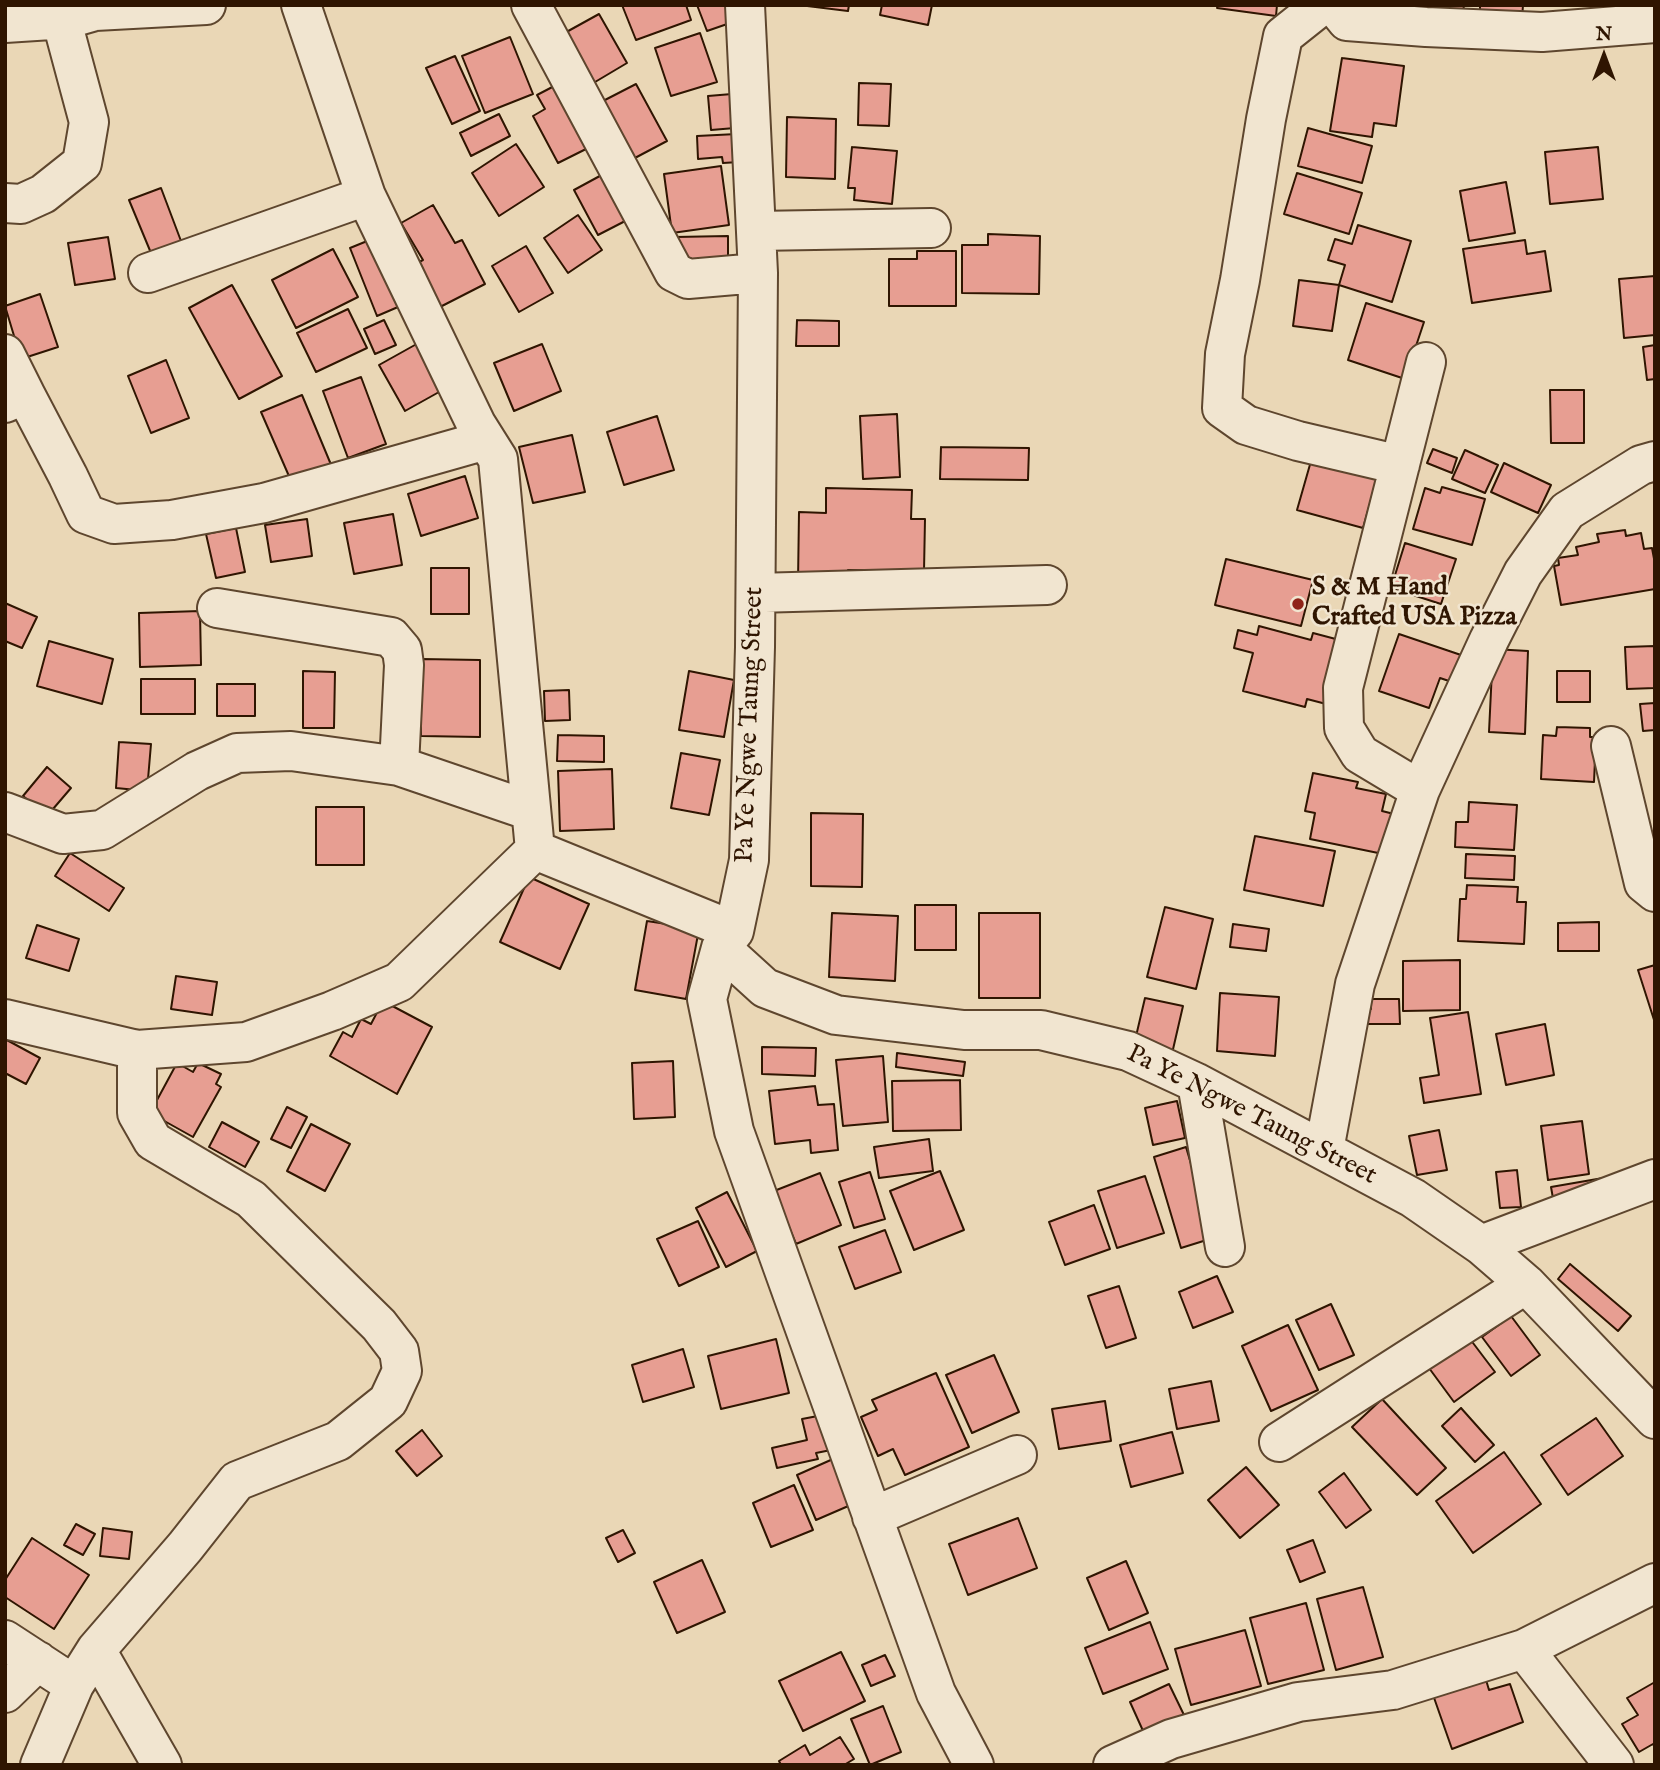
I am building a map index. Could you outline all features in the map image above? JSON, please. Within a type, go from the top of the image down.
[{"type":"street","points":[[5,23],[67,19],[95,11],[206,5]]},
{"type":"street","points":[[301,5],[366,196],[475,424],[498,459],[535,850]]},
{"type":"street","points":[[531,5],[674,272],[688,279],[758,272]]},
{"type":"street","name":"Pa Ye Ngwe Taung Street","points":[[745,5],[758,272],[756,593],[749,860],[727,940],[765,988],[836,1015],[964,1030],[1041,1030],[1128,1051],[1197,1083],[1413,1198],[1481,1245],[1526,1284],[1655,1419]]},
{"type":"street","points":[[1322,5],[1283,36],[1225,354],[1222,408],[1246,425],[1298,441],[1400,465]]},
{"type":"street","points":[[1334,5],[1347,21],[1426,27],[1542,32],[1655,23]]},
{"type":"street","points":[[5,203],[20,204],[43,194],[82,163],[89,122],[64,30],[67,19]]},
{"type":"street","points":[[148,273],[366,196]]},
{"type":"street","points":[[756,231],[931,228]]},
{"type":"street","points":[[5,354],[15,399],[68,476],[86,514],[114,524],[172,520],[264,503],[486,440]]},
{"type":"street","points":[[1420,790],[1360,754],[1345,728],[1343,688],[1426,362]]},
{"type":"street","points":[[1324,1150],[1355,984],[1420,790],[1523,573],[1567,511],[1642,465],[1655,461]]},
{"type":"street","points":[[756,593],[1047,585]]},
{"type":"street","points":[[217,608],[391,638],[402,650],[404,665],[398,766]]},
{"type":"street","points":[[1611,746],[1644,883],[1655,892]]},
{"type":"street","points":[[5,812],[63,834],[102,830],[197,771],[237,753],[291,751],[398,766],[531,811]]},
{"type":"street","points":[[535,850],[727,940],[707,999],[734,1131],[936,1693],[974,1765]]},
{"type":"street","points":[[5,1019],[137,1050],[246,1042],[332,1011],[399,982],[535,850]]},
{"type":"street","points":[[40,1765],[74,1685],[96,1650],[185,1547],[237,1481],[338,1441],[388,1401],[402,1371],[399,1352],[379,1325],[251,1199],[153,1141],[137,1113],[137,1050]]},
{"type":"street","points":[[1197,1083],[1225,1247]]},
{"type":"street","points":[[1481,1245],[1655,1179]]},
{"type":"street","points":[[1279,1442],[1526,1284]]},
{"type":"street","points":[[872,1517],[1017,1455]]},
{"type":"street","points":[[1113,1765],[1171,1740],[1298,1702],[1394,1690],[1524,1649],[1655,1583]]},
{"type":"street","points":[[5,1640],[74,1685]]},
{"type":"street","points":[[1524,1649],[1614,1765]]},
{"type":"street","points":[[96,1650],[162,1765]]},
{"type":"street","points":[[5,1693],[38,1661]]},
{"type":"street","points":[[936,1693],[946,1765]]},
{"type":"building","points":[[622,5],[686,5],[691,20],[636,40]]},
{"type":"building","points":[[697,5],[727,5],[733,22],[707,31]]},
{"type":"building","points":[[799,5],[849,5],[848,11]]},
{"type":"building","points":[[882,5],[932,5],[928,25],[880,15]]},
{"type":"building","points":[[1218,5],[1277,5],[1276,16],[1217,8]]},
{"type":"building","points":[[1417,5],[1464,5],[1462,20],[1416,14]]},
{"type":"building","points":[[1480,5],[1523,5],[1522,19],[1480,19]]},
{"type":"building","points":[[599,14],[627,63],[590,85],[561,35]]},
{"type":"building","points":[[700,33],[717,82],[671,96],[655,48]]},
{"type":"building","points":[[510,37],[533,94],[485,113],[462,56]]},
{"type":"building","points":[[455,56],[480,111],[452,124],[426,68]]},
{"type":"building","points":[[1342,58],[1404,66],[1396,126],[1374,123],[1372,137],[1330,131]]},
{"type":"building","points":[[560,83],[592,146],[558,163],[533,116],[545,109],[537,95]]},
{"type":"building","points":[[859,83],[891,84],[889,126],[858,125]]},
{"type":"building","points":[[636,84],[667,141],[633,159],[603,101]]},
{"type":"building","points":[[732,94],[735,128],[711,130],[708,96]]},
{"type":"building","points":[[499,114],[510,136],[471,156],[460,133]]},
{"type":"building","points":[[787,117],[836,119],[835,179],[786,177]]},
{"type":"building","points":[[1308,128],[1372,146],[1362,183],[1298,166]]},
{"type":"building","points":[[737,134],[739,162],[723,163],[722,157],[698,159],[697,136]]},
{"type":"building","points":[[516,144],[544,187],[499,216],[472,173]]},
{"type":"building","points":[[852,147],[897,151],[892,204],[854,200],[855,188],[848,188]]},
{"type":"building","points":[[1598,147],[1603,199],[1550,204],[1545,152]]},
{"type":"building","points":[[721,166],[729,225],[672,233],[664,174]]},
{"type":"building","points":[[609,171],[633,217],[598,235],[574,190]]},
{"type":"building","points":[[1297,173],[1362,193],[1349,234],[1284,214]]},
{"type":"building","points":[[1506,182],[1515,233],[1469,241],[1460,191]]},
{"type":"building","points":[[161,188],[181,241],[151,253],[129,200]]},
{"type":"building","points":[[433,205],[455,243],[462,240],[485,284],[440,307],[417,263],[423,260],[401,223]]},
{"type":"building","points":[[578,215],[602,250],[568,273],[544,238]]},
{"type":"building","points":[[1358,225],[1411,241],[1392,302],[1339,285],[1345,265],[1328,260],[1335,239],[1352,244]]},
{"type":"building","points":[[988,234],[1040,236],[1039,294],[962,293],[962,245],[988,245]]},
{"type":"building","points":[[728,236],[728,262],[676,263],[675,237]]},
{"type":"building","points":[[108,237],[115,279],[75,285],[68,243]]},
{"type":"building","points":[[377,237],[405,304],[377,316],[350,248]]},
{"type":"building","points":[[1525,240],[1527,254],[1545,251],[1551,291],[1472,303],[1463,249]]},
{"type":"building","points":[[526,246],[553,293],[519,312],[492,266]]},
{"type":"building","points":[[333,249],[358,297],[296,328],[272,280]]},
{"type":"building","points":[[917,251],[956,251],[956,306],[889,306],[889,259],[917,259]]},
{"type":"building","points":[[1655,276],[1655,335],[1624,338],[1619,279]]},
{"type":"building","points":[[1299,280],[1339,285],[1332,331],[1293,326]]},
{"type":"building","points":[[232,285],[282,376],[239,399],[189,308]]},
{"type":"building","points":[[40,294],[58,347],[21,359],[5,306]]},
{"type":"building","points":[[1366,303],[1424,322],[1405,379],[1348,360]]},
{"type":"building","points":[[348,309],[367,348],[316,372],[297,333]]},
{"type":"building","points":[[384,320],[396,345],[375,354],[364,329]]},
{"type":"building","points":[[797,320],[839,321],[839,346],[796,346]]},
{"type":"building","points":[[422,341],[448,387],[405,411],[379,365]]},
{"type":"building","points":[[542,344],[561,391],[514,411],[494,363]]},
{"type":"building","points":[[1655,345],[1655,379],[1647,380],[1643,347]]},
{"type":"building","points":[[166,360],[189,418],[151,433],[128,376]]},
{"type":"building","points":[[361,377],[386,444],[348,458],[323,391]]},
{"type":"building","points":[[1550,390],[1584,390],[1584,443],[1551,443]]},
{"type":"building","points":[[302,395],[332,467],[292,483],[261,412]]},
{"type":"building","points":[[897,414],[900,477],[863,479],[860,416]]},
{"type":"building","points":[[657,416],[674,470],[624,485],[607,432]]},
{"type":"building","points":[[572,435],[585,492],[533,503],[519,447]]},
{"type":"building","points":[[941,447],[1029,448],[1028,480],[940,479]]},
{"type":"building","points":[[1433,449],[1457,458],[1452,473],[1427,463]]},
{"type":"building","points":[[1465,450],[1498,465],[1485,493],[1452,479]]},
{"type":"building","points":[[1313,454],[1379,472],[1363,528],[1297,510]]},
{"type":"building","points":[[1504,463],[1551,485],[1538,513],[1491,492]]},
{"type":"building","points":[[465,476],[478,518],[421,536],[408,494]]},
{"type":"building","points":[[1442,487],[1485,499],[1472,545],[1413,529],[1425,488],[1440,493]]},
{"type":"building","points":[[826,488],[912,490],[911,519],[925,519],[924,571],[848,570],[848,582],[798,582],[799,512],[826,513]]},
{"type":"building","points":[[393,514],[402,565],[354,574],[344,523]]},
{"type":"building","points":[[307,519],[312,556],[271,562],[265,525]]},
{"type":"building","points":[[236,528],[245,572],[216,578],[206,534]]},
{"type":"building","points":[[1625,530],[1626,536],[1641,533],[1644,549],[1652,548],[1655,589],[1561,605],[1554,566],[1559,565],[1558,558],[1578,555],[1576,547],[1599,542],[1597,534]]},
{"type":"building","points":[[1405,543],[1456,559],[1441,604],[1391,588]]},
{"type":"building","points":[[1226,559],[1313,580],[1301,626],[1215,605]]},
{"type":"building","points":[[431,568],[469,568],[469,614],[431,614]]},
{"type":"building","points":[[5,603],[37,617],[22,648],[5,641]]},
{"type":"building","points":[[200,611],[201,665],[140,667],[139,613]]},
{"type":"building","points":[[1259,626],[1311,640],[1313,633],[1347,642],[1330,705],[1307,699],[1305,707],[1243,691],[1253,653],[1234,648],[1238,630],[1257,635]]},
{"type":"building","points":[[1399,634],[1461,655],[1452,682],[1440,678],[1429,708],[1379,691]]},
{"type":"building","points":[[49,641],[113,659],[102,704],[37,686]]},
{"type":"building","points":[[1655,646],[1655,688],[1627,689],[1625,647]]},
{"type":"building","points":[[1493,649],[1528,651],[1525,734],[1489,732]]},
{"type":"building","points":[[421,659],[480,660],[480,737],[421,736]]},
{"type":"building","points":[[303,671],[335,672],[334,728],[303,728]]},
{"type":"building","points":[[689,671],[734,680],[724,737],[679,730]]},
{"type":"building","points":[[1557,671],[1590,671],[1590,702],[1557,702]]},
{"type":"building","points":[[141,679],[195,679],[195,714],[141,714]]},
{"type":"building","points":[[217,684],[255,684],[255,716],[217,716]]},
{"type":"building","points":[[569,690],[570,720],[545,721],[544,691]]},
{"type":"building","points":[[1655,703],[1655,730],[1643,731],[1640,704]]},
{"type":"building","points":[[1557,727],[1590,728],[1590,737],[1596,737],[1594,782],[1541,779],[1543,735],[1556,736]]},
{"type":"building","points":[[558,735],[604,736],[604,762],[557,761]]},
{"type":"building","points":[[119,742],[151,744],[147,791],[116,788]]},
{"type":"building","points":[[681,753],[720,760],[709,815],[671,808]]},
{"type":"building","points":[[47,767],[71,788],[47,816],[23,796]]},
{"type":"building","points":[[612,769],[614,829],[560,831],[558,771]]},
{"type":"building","points":[[1313,773],[1358,782],[1356,788],[1386,794],[1382,811],[1394,814],[1388,855],[1310,839],[1315,813],[1305,811]]},
{"type":"building","points":[[1469,802],[1517,805],[1514,850],[1455,847],[1456,822],[1468,822]]},
{"type":"building","points":[[316,807],[364,807],[364,865],[316,865]]},
{"type":"building","points":[[811,813],[863,814],[862,887],[811,886]]},
{"type":"building","points":[[1255,836],[1335,851],[1323,906],[1244,890]]},
{"type":"building","points":[[70,853],[124,888],[109,911],[55,876]]},
{"type":"building","points":[[1466,854],[1515,856],[1514,880],[1465,878]]},
{"type":"building","points":[[529,877],[589,904],[560,969],[500,942]]},
{"type":"building","points":[[1467,885],[1518,887],[1517,902],[1526,902],[1524,944],[1458,941],[1460,899],[1466,899]]},
{"type":"building","points":[[915,905],[956,905],[956,950],[915,950]]},
{"type":"building","points":[[1165,907],[1213,919],[1196,989],[1147,977]]},
{"type":"building","points":[[832,913],[898,916],[895,981],[829,977]]},
{"type":"building","points":[[979,913],[1040,913],[1040,998],[979,998]]},
{"type":"building","points":[[647,921],[699,929],[686,999],[635,990]]},
{"type":"building","points":[[1599,922],[1599,951],[1558,951],[1558,923]]},
{"type":"building","points":[[1233,924],[1269,929],[1266,951],[1230,947]]},
{"type":"building","points":[[37,925],[79,939],[69,971],[26,958]]},
{"type":"building","points":[[1460,960],[1460,1010],[1403,1011],[1403,961]]},
{"type":"building","points":[[1655,965],[1655,1023],[1638,970]]},
{"type":"building","points":[[176,976],[217,982],[212,1015],[171,1009]]},
{"type":"building","points":[[1220,993],[1279,997],[1275,1056],[1217,1051]]},
{"type":"building","points":[[1145,998],[1183,1006],[1171,1058],[1133,1049]]},
{"type":"building","points":[[1371,999],[1399,999],[1400,1024],[1367,1024],[1366,1009],[1371,1009]]},
{"type":"building","points":[[383,1001],[432,1027],[397,1094],[330,1056],[343,1032],[352,1037],[361,1019],[371,1024]]},
{"type":"building","points":[[1468,1012],[1481,1094],[1424,1103],[1420,1078],[1439,1075],[1430,1018]]},
{"type":"building","points":[[1545,1024],[1554,1075],[1506,1085],[1496,1034]]},
{"type":"building","points":[[5,1039],[40,1058],[26,1084],[5,1073]]},
{"type":"building","points":[[762,1047],[816,1048],[815,1076],[762,1074]]},
{"type":"building","points":[[897,1053],[965,1062],[963,1076],[896,1067]]},
{"type":"building","points":[[883,1056],[888,1122],[843,1126],[836,1060]]},
{"type":"building","points":[[673,1061],[675,1117],[634,1119],[632,1063]]},
{"type":"building","points":[[177,1063],[193,1072],[198,1063],[221,1074],[216,1084],[221,1087],[193,1137],[150,1113]]},
{"type":"building","points":[[960,1080],[961,1130],[893,1131],[892,1081]]},
{"type":"building","points":[[815,1086],[818,1105],[834,1104],[838,1150],[811,1153],[810,1140],[775,1144],[769,1091]]},
{"type":"building","points":[[1177,1101],[1185,1138],[1153,1145],[1145,1108]]},
{"type":"building","points":[[287,1107],[307,1117],[291,1148],[271,1139]]},
{"type":"building","points":[[1582,1121],[1589,1174],[1548,1180],[1541,1126]]},
{"type":"building","points":[[222,1122],[259,1142],[245,1167],[209,1147]]},
{"type":"building","points":[[311,1124],[350,1144],[325,1191],[287,1171]]},
{"type":"building","points":[[1439,1130],[1447,1170],[1417,1175],[1409,1136]]},
{"type":"building","points":[[929,1139],[933,1171],[879,1178],[874,1147]]},
{"type":"building","points":[[1186,1147],[1213,1238],[1181,1248],[1154,1157]]},
{"type":"building","points":[[1517,1170],[1521,1207],[1500,1208],[1496,1172]]},
{"type":"building","points":[[940,1171],[964,1230],[914,1250],[890,1191]]},
{"type":"building","points":[[870,1172],[885,1219],[854,1228],[839,1182]]},
{"type":"building","points":[[820,1173],[841,1225],[796,1244],[774,1191]]},
{"type":"building","points":[[1145,1176],[1164,1233],[1117,1248],[1098,1191]]},
{"type":"building","points":[[1603,1178],[1606,1195],[1554,1204],[1551,1187]]},
{"type":"building","points":[[727,1192],[757,1251],[726,1267],[696,1208]]},
{"type":"building","points":[[1094,1205],[1110,1249],[1065,1265],[1049,1222]]},
{"type":"building","points":[[698,1221],[719,1267],[679,1286],[657,1239]]},
{"type":"building","points":[[885,1230],[901,1272],[855,1289],[839,1247]]},
{"type":"building","points":[[1570,1264],[1631,1316],[1618,1331],[1558,1279]]},
{"type":"building","points":[[1217,1276],[1233,1312],[1193,1328],[1179,1292]]},
{"type":"building","points":[[1119,1286],[1136,1338],[1106,1348],[1088,1296]]},
{"type":"building","points":[[1331,1304],[1354,1355],[1319,1370],[1296,1320]]},
{"type":"building","points":[[1511,1316],[1540,1355],[1511,1376],[1482,1337]]},
{"type":"building","points":[[1288,1325],[1318,1390],[1271,1411],[1242,1346]]},
{"type":"building","points":[[776,1339],[789,1393],[721,1409],[708,1356]]},
{"type":"building","points":[[1470,1339],[1495,1372],[1454,1402],[1429,1368]]},
{"type":"building","points":[[683,1349],[694,1387],[643,1402],[632,1365]]},
{"type":"building","points":[[994,1355],[1019,1412],[972,1433],[946,1375]]},
{"type":"building","points":[[936,1373],[969,1447],[905,1475],[893,1449],[878,1456],[861,1417],[877,1410],[872,1400]]},
{"type":"building","points":[[1211,1381],[1219,1421],[1177,1429],[1169,1389]]},
{"type":"building","points":[[1382,1399],[1446,1468],[1417,1495],[1352,1427]]},
{"type":"building","points":[[1105,1401],[1111,1441],[1059,1449],[1052,1409]]},
{"type":"building","points":[[1461,1408],[1494,1445],[1475,1462],[1442,1426]]},
{"type":"building","points":[[823,1415],[831,1450],[816,1453],[818,1459],[777,1468],[772,1448],[807,1440],[802,1419]]},
{"type":"building","points":[[1596,1418],[1623,1456],[1568,1495],[1541,1455]]},
{"type":"building","points":[[422,1430],[442,1456],[417,1476],[396,1451]]},
{"type":"building","points":[[1172,1432],[1183,1473],[1131,1487],[1120,1445]]},
{"type":"building","points":[[1504,1452],[1541,1504],[1473,1553],[1436,1501]]},
{"type":"building","points":[[833,1459],[853,1504],[816,1520],[797,1475]]},
{"type":"building","points":[[1246,1467],[1279,1505],[1240,1538],[1208,1500]]},
{"type":"building","points":[[1344,1473],[1371,1510],[1346,1528],[1319,1492]]},
{"type":"building","points":[[794,1485],[813,1530],[771,1547],[753,1503]]},
{"type":"building","points":[[1018,1518],[1037,1568],[968,1595],[949,1544]]},
{"type":"building","points":[[76,1524],[95,1534],[83,1555],[64,1545]]},
{"type":"building","points":[[103,1528],[132,1532],[129,1559],[100,1556]]},
{"type":"building","points":[[623,1530],[635,1553],[618,1562],[606,1538]]},
{"type":"building","points":[[32,1538],[89,1575],[54,1629],[5,1597],[5,1580]]},
{"type":"building","points":[[1313,1540],[1325,1572],[1300,1582],[1287,1550]]},
{"type":"building","points":[[702,1560],[725,1612],[677,1633],[654,1582]]},
{"type":"building","points":[[1126,1561],[1148,1613],[1109,1630],[1087,1578]]},
{"type":"building","points":[[1363,1587],[1383,1657],[1336,1670],[1317,1599]]},
{"type":"building","points":[[1306,1603],[1324,1670],[1268,1684],[1250,1618]]},
{"type":"building","points":[[1150,1622],[1168,1669],[1103,1694],[1085,1648]]},
{"type":"building","points":[[1245,1630],[1261,1686],[1191,1705],[1175,1649]]},
{"type":"building","points":[[841,1652],[865,1701],[803,1731],[779,1681]]},
{"type":"building","points":[[885,1655],[895,1676],[871,1686],[862,1665]]},
{"type":"building","points":[[1484,1673],[1489,1690],[1510,1684],[1523,1722],[1452,1749],[1432,1692]]},
{"type":"building","points":[[1655,1682],[1655,1747],[1653,1744],[1639,1752],[1622,1724],[1638,1715],[1627,1698]]},
{"type":"building","points":[[1169,1684],[1184,1715],[1144,1733],[1130,1702]]},
{"type":"building","points":[[883,1706],[901,1752],[870,1765],[851,1719]]},
{"type":"building","points":[[840,1737],[854,1759],[844,1765],[781,1765],[779,1761],[805,1745],[810,1755]]},
{"type":"place","name":"S & M Hand Crafted USA Pizza","points":[[1298,604]]}]
